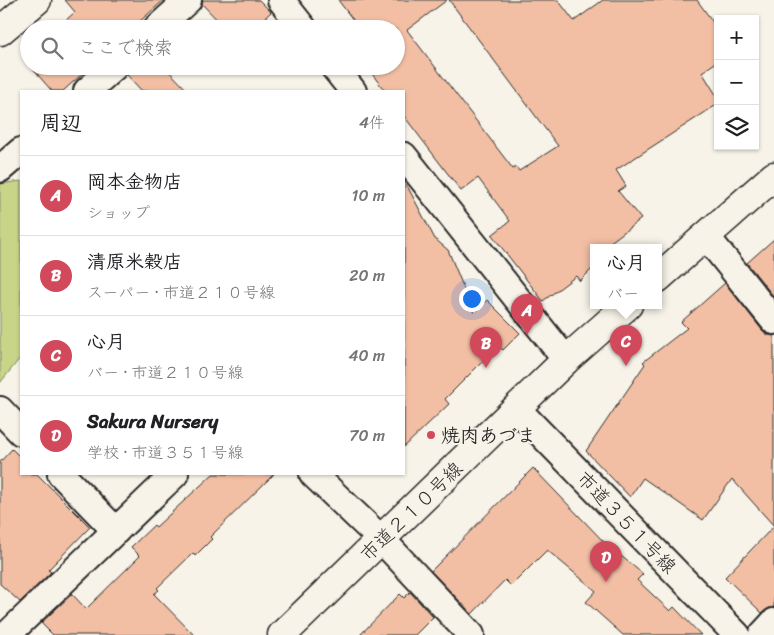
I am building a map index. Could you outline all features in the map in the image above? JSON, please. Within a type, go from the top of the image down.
[{"type":"street","points":[[0,31],[37,0]]},
{"type":"street","points":[[166,20],[188,0]]},
{"type":"street","points":[[281,0],[297,20]]},
{"type":"street","points":[[88,90],[105,75]]},
{"type":"street","points":[[0,169],[20,152]]},
{"type":"street","points":[[405,157],[566,360]]},
{"type":"street","points":[[662,274],[774,176]]},
{"type":"street","points":[[706,236],[774,321]]},
{"type":"street","name":"市道２１０号線","points":[[282,635],[566,360],[623,309]]},
{"type":"street","name":"市道３５１号線","points":[[516,409],[736,635]]},
{"type":"street","points":[[0,410],[20,431]]},
{"type":"street","points":[[62,475],[116,531]]},
{"type":"street","points":[[7,635],[174,475]]},
{"type":"street","points":[[314,475],[382,540],[471,635]]},
{"type":"street","points":[[762,635],[774,622]]},
{"type":"green space","points":[[20,181],[20,358],[0,383],[0,184]]},
{"type":"building","points":[[65,0],[164,0],[141,20],[66,20],[75,12]]},
{"type":"building","points":[[203,0],[259,0],[271,12],[263,20],[217,20],[202,4]]},
{"type":"building","points":[[338,0],[447,0],[407,30],[513,169],[516,167],[519,171],[558,146],[449,0],[558,0],[574,21],[603,0],[697,0],[714,23],[714,64],[702,72],[714,92],[714,107],[616,170],[626,186],[618,191],[641,219],[608,244],[590,244],[590,271],[580,281],[576,276],[543,301],[492,235],[510,221],[478,178],[461,191],[405,117],[405,90],[384,90],[373,75],[405,75],[405,20],[353,20]]},
{"type":"building","points":[[38,75],[81,75],[64,90],[51,90]]},
{"type":"building","points":[[127,75],[173,75],[187,90],[141,90]]},
{"type":"building","points":[[405,182],[435,239],[448,250],[474,313],[487,300],[520,333],[503,350],[498,346],[445,399],[449,404],[405,446]]},
{"type":"building","points":[[774,239],[774,297],[747,263]]},
{"type":"building","points":[[725,283],[762,330],[768,335],[774,336],[774,526],[732,479],[703,520],[643,478],[630,497],[586,451],[645,364],[643,362],[687,328],[681,322]]},
{"type":"building","points":[[12,449],[20,457],[20,475],[38,475],[90,527],[48,570],[51,572],[20,602],[0,584],[0,462]]},
{"type":"building","points":[[533,468],[604,542],[643,574],[637,580],[670,611],[674,607],[701,635],[623,635],[586,602],[596,591],[547,550],[511,586],[505,580],[472,614],[431,571]]},
{"type":"building","points":[[212,475],[273,475],[210,537],[212,539],[195,556],[193,553],[157,588],[159,590],[154,594],[194,635],[53,635],[41,623],[72,594],[86,609],[140,556],[131,547],[154,525],[156,527]]},
{"type":"building","points":[[774,526],[774,607],[762,613],[725,577]]},
{"type":"building","points":[[410,592],[433,617],[415,635],[360,635],[400,594],[404,598]]},
{"type":"place","name":"岡本金物店","points":[[527,335]]},
{"type":"place","name":"心月","points":[[626,366]]},
{"type":"place","name":"清原米穀店","points":[[486,368]]},
{"type":"place","name":"焼肉あづま","points":[[431,435]]},
{"type":"place","name":"Sakura Nursery","points":[[606,582]]}]
